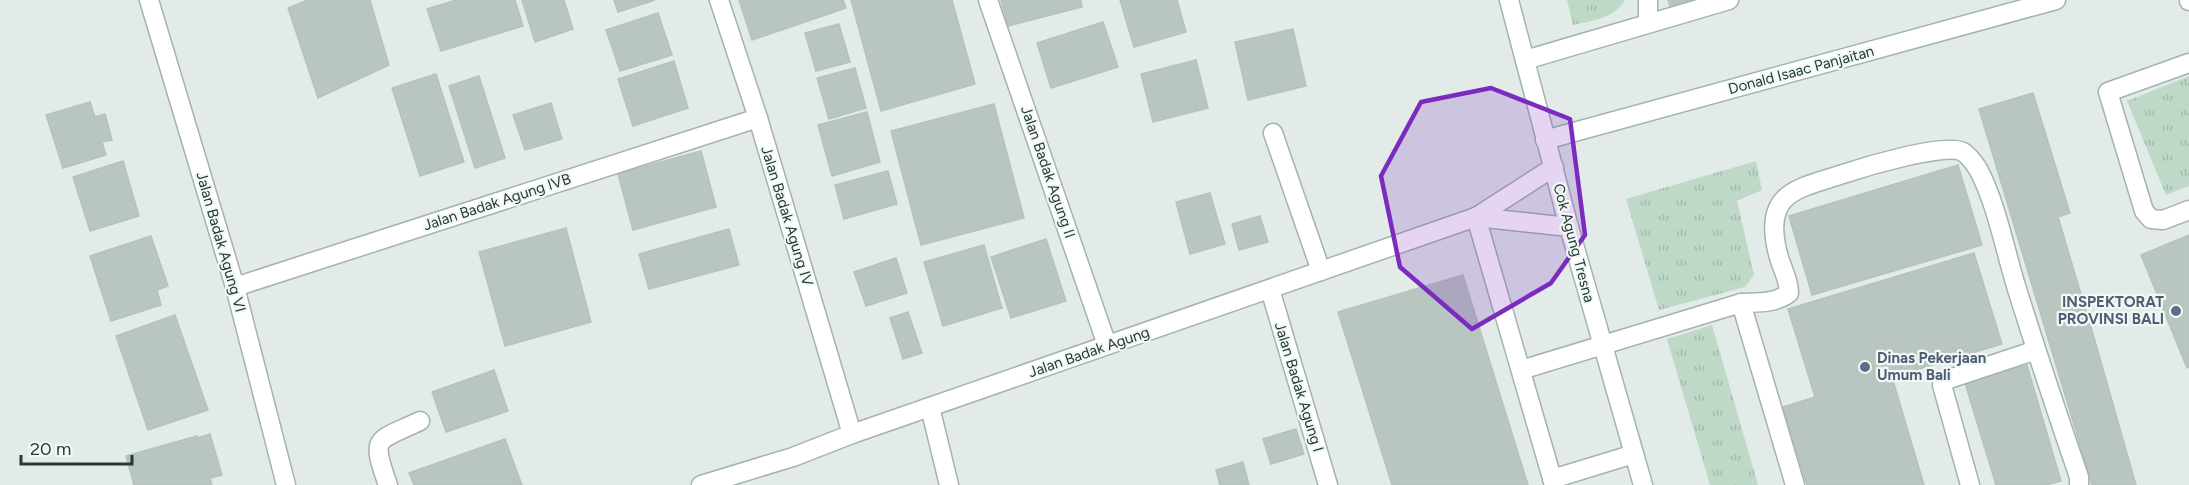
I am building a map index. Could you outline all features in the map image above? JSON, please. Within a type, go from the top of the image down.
[{"type":"street","name":"Jalan Badak Agung VI","points":[[149,0],[236,287],[286,485]]},
{"type":"street","name":"Jalan Badak Agung IV","points":[[719,0],[758,118],[852,434]]},
{"type":"street","name":"Jalan Badak Agung II","points":[[988,0],[1107,345]]},
{"type":"street","name":"Cok Agung Tresna","points":[[1509,0],[1569,227],[1643,485]]},
{"type":"street","points":[[1648,0],[1648,23]]},
{"type":"street","points":[[1525,60],[1729,0]]},
{"type":"street","name":"Donald Isaac Panjaitan","points":[[1545,140],[2056,0]]},
{"type":"street","points":[[2189,63],[2108,92],[2144,211],[2151,219],[2163,220],[2189,210]]},
{"type":"street","name":"Jalan Badak Agung IVB","points":[[236,287],[758,118]]},
{"type":"street","points":[[1273,133],[1321,271]]},
{"type":"street","points":[[1521,370],[1741,303],[1771,301],[1789,293],[1775,233],[1776,216],[1782,199],[1795,190],[1868,166],[1944,148],[1962,152],[1977,167],[1988,193],[2036,350],[2079,477],[2079,485]]},
{"type":"street","name":"Jalan Badak Agung","points":[[700,485],[733,480],[852,434],[1476,217],[1554,167]]},
{"type":"street","name":"Jalan Badak Agung","points":[[1476,217],[1569,227]]},
{"type":"street","points":[[1476,217],[1553,482],[1634,454]]},
{"type":"street","name":"Jalan Badak Agung I","points":[[1270,289],[1328,485]]},
{"type":"street","points":[[1741,303],[1795,485]]},
{"type":"street","points":[[1970,485],[1942,385],[1943,381],[2036,350]]},
{"type":"street","points":[[930,407],[949,485]]},
{"type":"street","points":[[388,485],[378,456],[381,440],[420,421]]},
{"type":"highlighted area","points":[[1491,88],[1570,119],[1585,235],[1551,283],[1472,329],[1400,267],[1381,176],[1421,102]]},
{"type":"green space","points":[[1567,0],[1625,0],[1609,15],[1573,25]]},
{"type":"green space","points":[[2189,76],[2189,186],[2166,195],[2127,101]]},
{"type":"green space","points":[[1756,161],[1762,190],[1737,201],[1754,275],[1745,287],[1659,310],[1626,199]]},
{"type":"green space","points":[[1712,325],[1758,485],[1710,485],[1667,339]]},
{"type":"building","points":[[308,0],[370,0],[389,65],[318,98],[288,8]]},
{"type":"building","points":[[456,0],[515,0],[523,26],[441,51],[427,9]]},
{"type":"building","points":[[522,0],[564,0],[573,29],[535,42]]},
{"type":"building","points":[[614,0],[655,0],[618,12]]},
{"type":"building","points":[[739,0],[843,0],[846,8],[752,40]]},
{"type":"building","points":[[851,0],[952,0],[975,84],[881,111]]},
{"type":"building","points":[[1001,0],[1081,0],[1082,7],[1008,26]]},
{"type":"building","points":[[1120,0],[1177,0],[1186,32],[1134,47]]},
{"type":"building","points":[[1668,0],[1710,0],[1672,12]]},
{"type":"building","points":[[658,13],[672,55],[620,71],[606,30]]},
{"type":"building","points":[[1103,22],[1118,67],[1051,88],[1037,43]]},
{"type":"building","points":[[839,24],[850,62],[816,71],[805,33]]},
{"type":"building","points":[[1293,29],[1306,86],[1248,100],[1235,42]]},
{"type":"building","points":[[1196,60],[1208,108],[1153,122],[1141,74]]},
{"type":"building","points":[[674,61],[688,108],[633,126],[618,79]]},
{"type":"building","points":[[855,68],[866,108],[829,119],[817,78]]},
{"type":"building","points":[[436,74],[464,162],[420,176],[392,88]]},
{"type":"building","points":[[479,76],[505,158],[475,168],[449,86]]},
{"type":"building","points":[[2033,93],[2070,213],[2058,217],[2095,341],[2053,355],[1979,109]]},
{"type":"building","points":[[90,102],[95,117],[105,114],[112,140],[102,142],[106,155],[63,168],[46,115]]},
{"type":"building","points":[[551,103],[562,139],[525,150],[513,115]]},
{"type":"building","points":[[994,104],[1024,218],[921,245],[891,131]]},
{"type":"building","points":[[867,112],[880,162],[832,176],[818,125]]},
{"type":"building","points":[[701,151],[716,207],[633,230],[618,174]]},
{"type":"building","points":[[123,161],[139,216],[90,231],[73,177]]},
{"type":"building","points":[[1958,165],[1982,245],[1812,295],[1789,216]]},
{"type":"building","points":[[888,171],[897,204],[844,219],[835,185]]},
{"type":"building","points":[[1210,193],[1225,244],[1190,254],[1176,202]]},
{"type":"building","points":[[1260,216],[1268,242],[1239,250],[1232,224]]},
{"type":"building","points":[[566,228],[591,322],[505,346],[479,252]]},
{"type":"building","points":[[729,229],[739,265],[649,289],[639,254]]},
{"type":"building","name":"INSPEKTORAT PROVINSI BALI","points":[[2189,235],[2189,367],[2187,368],[2141,255]]},
{"type":"building","points":[[151,236],[168,286],[157,290],[161,305],[111,321],[90,256]]},
{"type":"building","points":[[1046,239],[1066,301],[1011,318],[991,257]]},
{"type":"building","points":[[984,245],[1002,308],[943,326],[924,262]]},
{"type":"building","name":"Dinas Pekerjaan Umum Bali","points":[[1974,253],[2002,344],[1892,377],[1924,485],[1807,485],[1783,407],[1815,397],[1788,309]]},
{"type":"building","points":[[896,258],[907,293],[866,306],[854,272]]},
{"type":"building","points":[[1463,275],[1528,485],[1392,485],[1338,312]]},
{"type":"building","points":[[908,312],[922,353],[903,359],[890,318]]},
{"type":"building","points":[[175,315],[208,410],[148,430],[116,336]]},
{"type":"building","points":[[2095,341],[2136,485],[2092,485],[2053,355]]},
{"type":"building","points":[[2027,365],[2061,481],[2046,485],[1996,485],[1965,383]]},
{"type":"building","points":[[494,370],[508,411],[446,432],[432,392]]},
{"type":"building","points":[[1296,429],[1304,454],[1271,464],[1263,439]]},
{"type":"building","points":[[210,434],[222,475],[210,478],[212,485],[134,485],[126,456]]},
{"type":"building","points":[[505,439],[522,485],[414,485],[409,473]]},
{"type":"building","points":[[1243,462],[1249,485],[1220,485],[1216,470]]},
{"type":"place","name":"INSPEKTORAT PROVINSI BALI","points":[[2176,311]]},
{"type":"place","name":"Dinas Pekerjaan Umum Bali","points":[[1865,367]]}]
